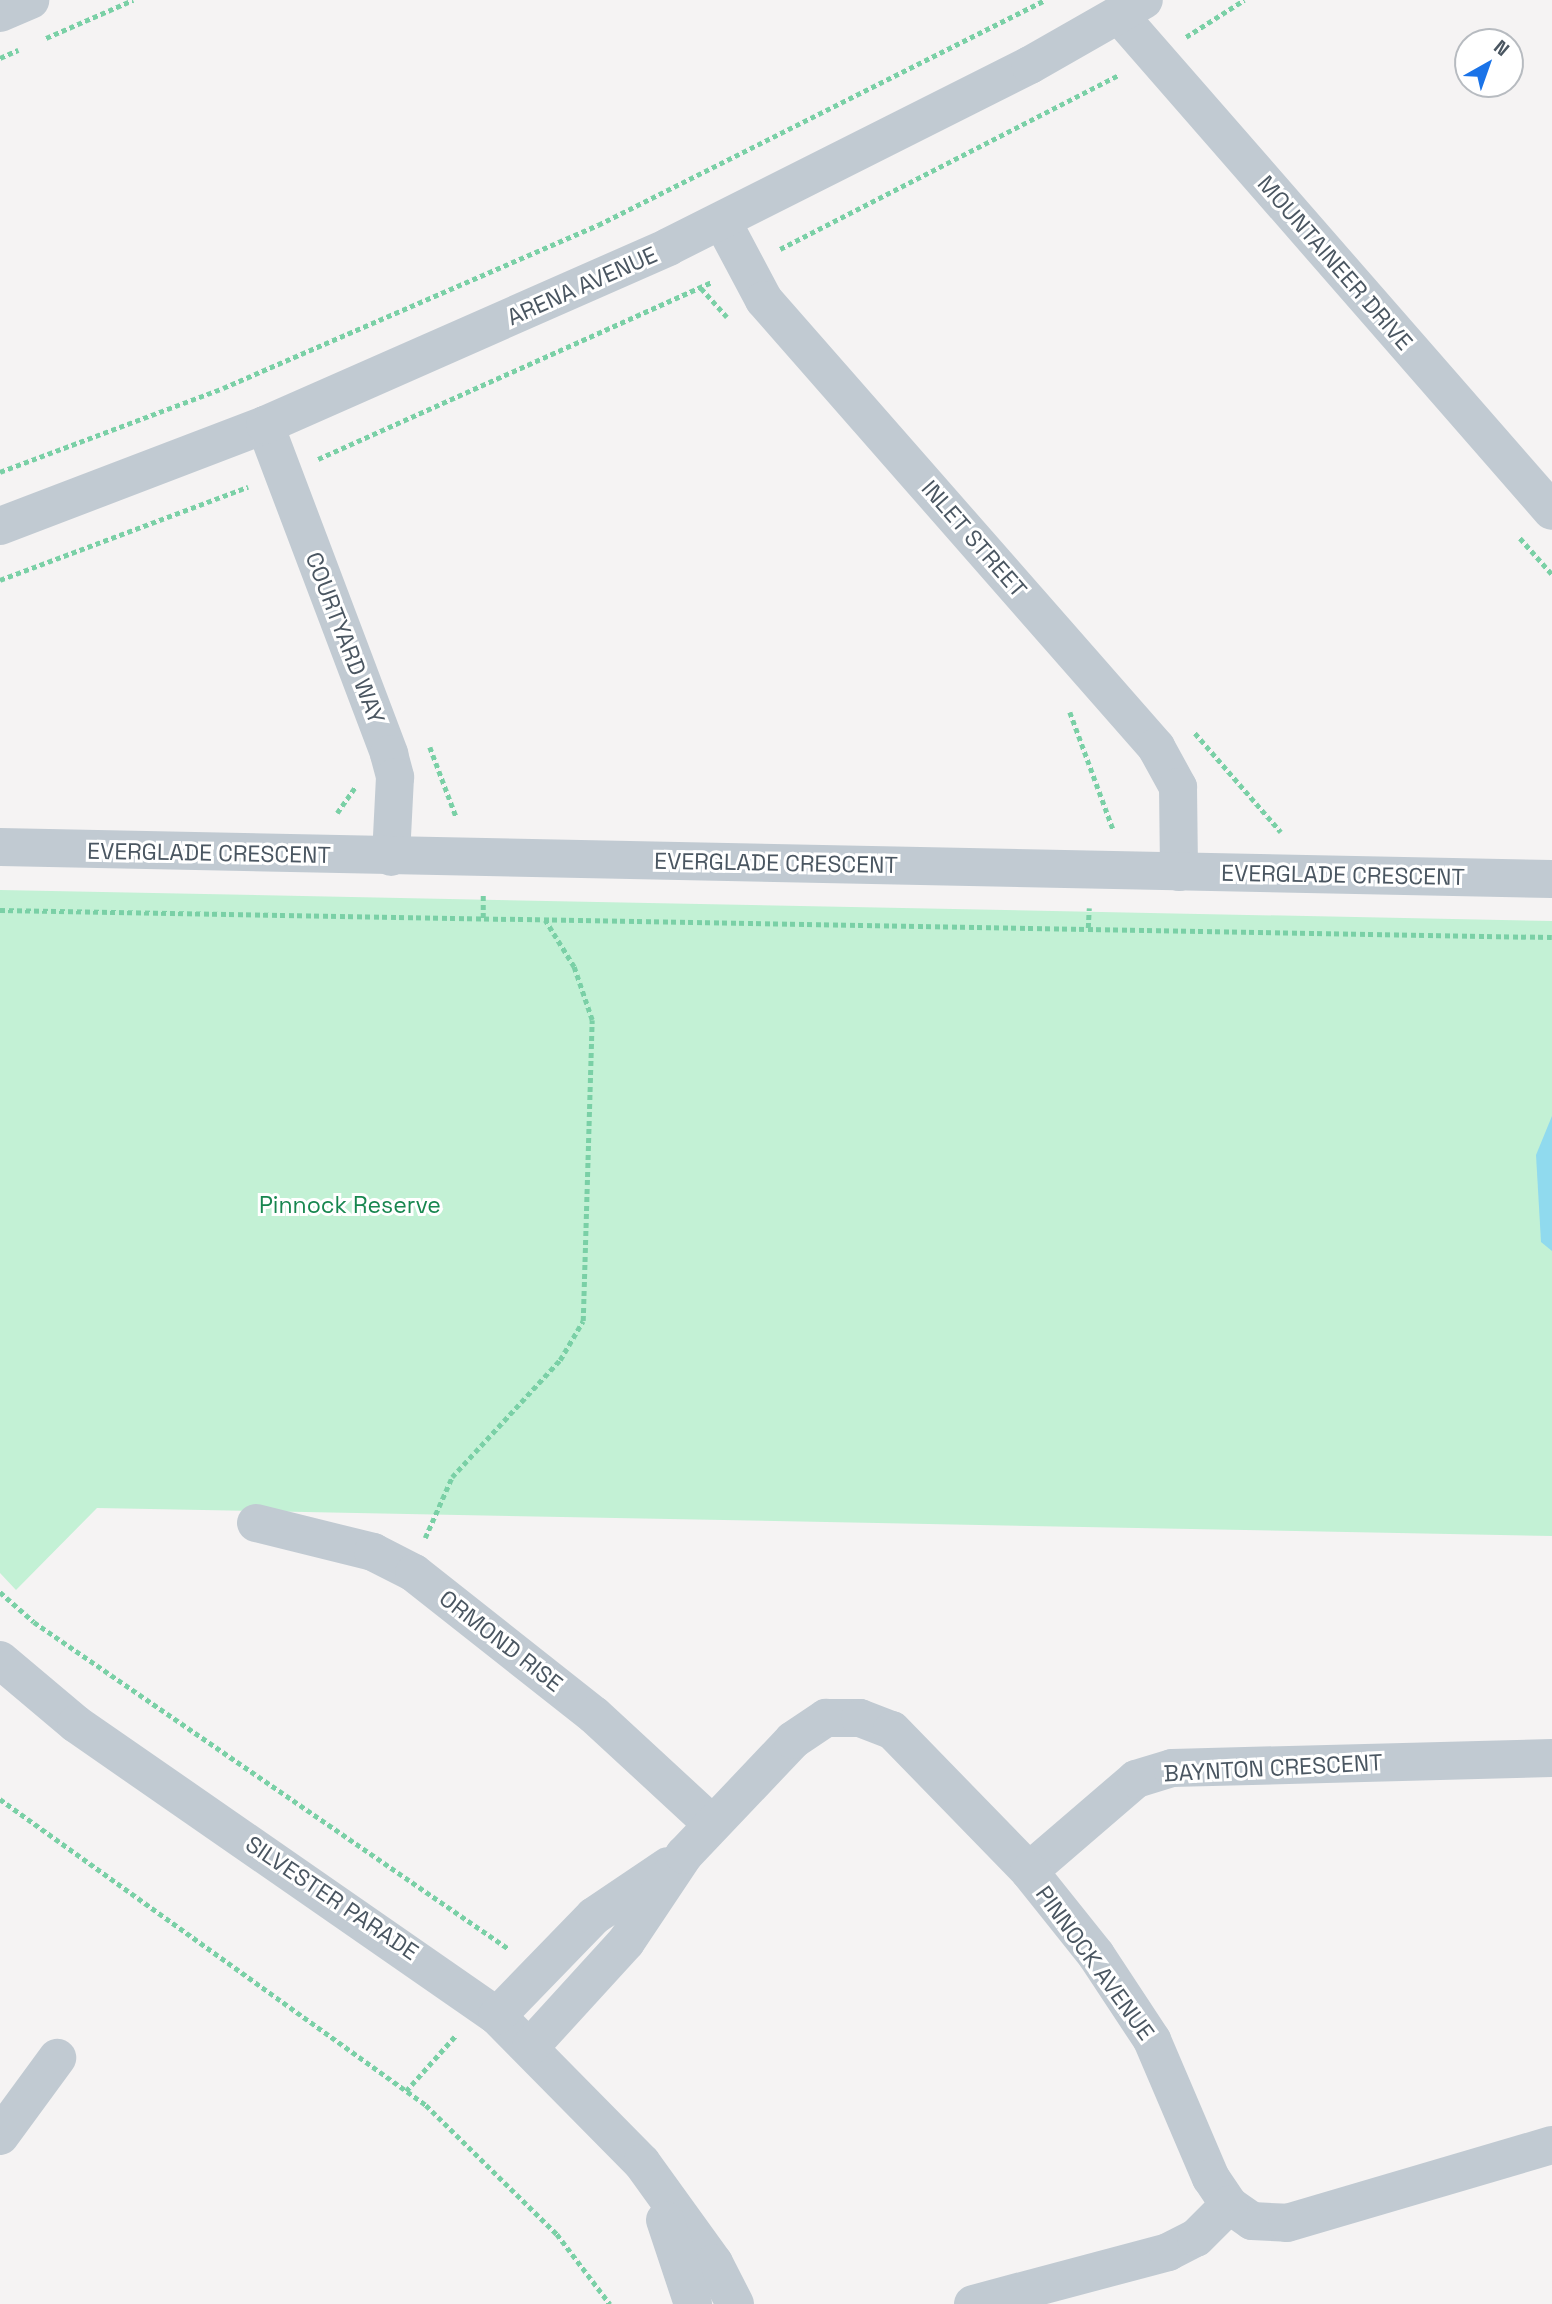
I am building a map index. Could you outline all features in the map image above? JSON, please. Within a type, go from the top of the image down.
[{"type":"street","points":[[0,13],[30,0]]},
{"type":"street","name":"ARENA AVENUE","points":[[0,526],[265,425],[722,221],[1131,8]]},
{"type":"street","name":"MOUNTAINEER DRIVE","points":[[1131,8],[1552,511]]},
{"type":"street","name":"INLET STREET","points":[[722,221],[764,300],[1156,747],[1178,787],[1179,872]]},
{"type":"street","name":"COURTYARD WAY","points":[[265,425],[389,754],[395,777],[391,857]]},
{"type":"street","name":"EVERGLADE CRESCENT","points":[[0,848],[1552,879]]},
{"type":"street","name":"ORMOND RISE","points":[[256,1523],[373,1552],[414,1573],[594,1715],[712,1825]]},
{"type":"street","name":"SILVESTER PARADE","points":[[0,1660],[76,1724],[490,2010],[531,2046],[642,2163],[714,2263],[735,2304]]},
{"type":"street","name":"PINNOCK AVENUE","points":[[531,2046],[626,1942],[684,1855],[793,1740],[827,1718],[860,1718],[892,1730],[1029,1871],[1152,2040],[1229,2205]]},
{"type":"street","name":"BAYNTON CRESCENT","points":[[1029,1871],[1136,1779],[1172,1768],[1552,1758]]},
{"type":"street","name":"PINNOCK AVENUE","points":[[490,2010],[537,1974],[594,1916],[684,1855]]},
{"type":"street","points":[[0,2136],[57,2058]]},
{"type":"street","points":[[973,2304],[1168,2252],[1196,2238],[1229,2205],[1252,2221],[1287,2223],[1552,2145]]},
{"type":"street","name":"SILVESTER PARADE","points":[[642,2163],[693,2304]]},
{"type":"path","points":[[36,43],[133,0]]},
{"type":"path","points":[[0,472],[223,388],[598,225],[1045,0]]},
{"type":"path","points":[[0,58],[24,48]]},
{"type":"path","points":[[701,288],[737,330]]},
{"type":"path","points":[[244,488],[249,501]]},
{"type":"path","points":[[1064,705],[1113,829]]},
{"type":"path","points":[[337,813],[357,784],[352,772]]},
{"type":"path","points":[[0,910],[1552,937]]},
{"type":"path","points":[[414,1573],[438,1498],[452,1477],[560,1360],[583,1321],[592,1020],[574,967],[545,919]]},
{"type":"path","points":[[0,1592],[34,1622],[500,1942],[537,1974]]},
{"type":"path","points":[[0,1798],[407,2091],[519,2194],[610,2304]]},
{"type":"path","points":[[407,2091],[490,2010]]},
{"type":"green space","name":"Pinnock Reserve","points":[[0,890],[1552,921],[1552,1536],[97,1508],[16,1590],[0,1573]]},
{"type":"water","points":[[1552,1116],[1552,1251],[1541,1242],[1536,1155]]}]
